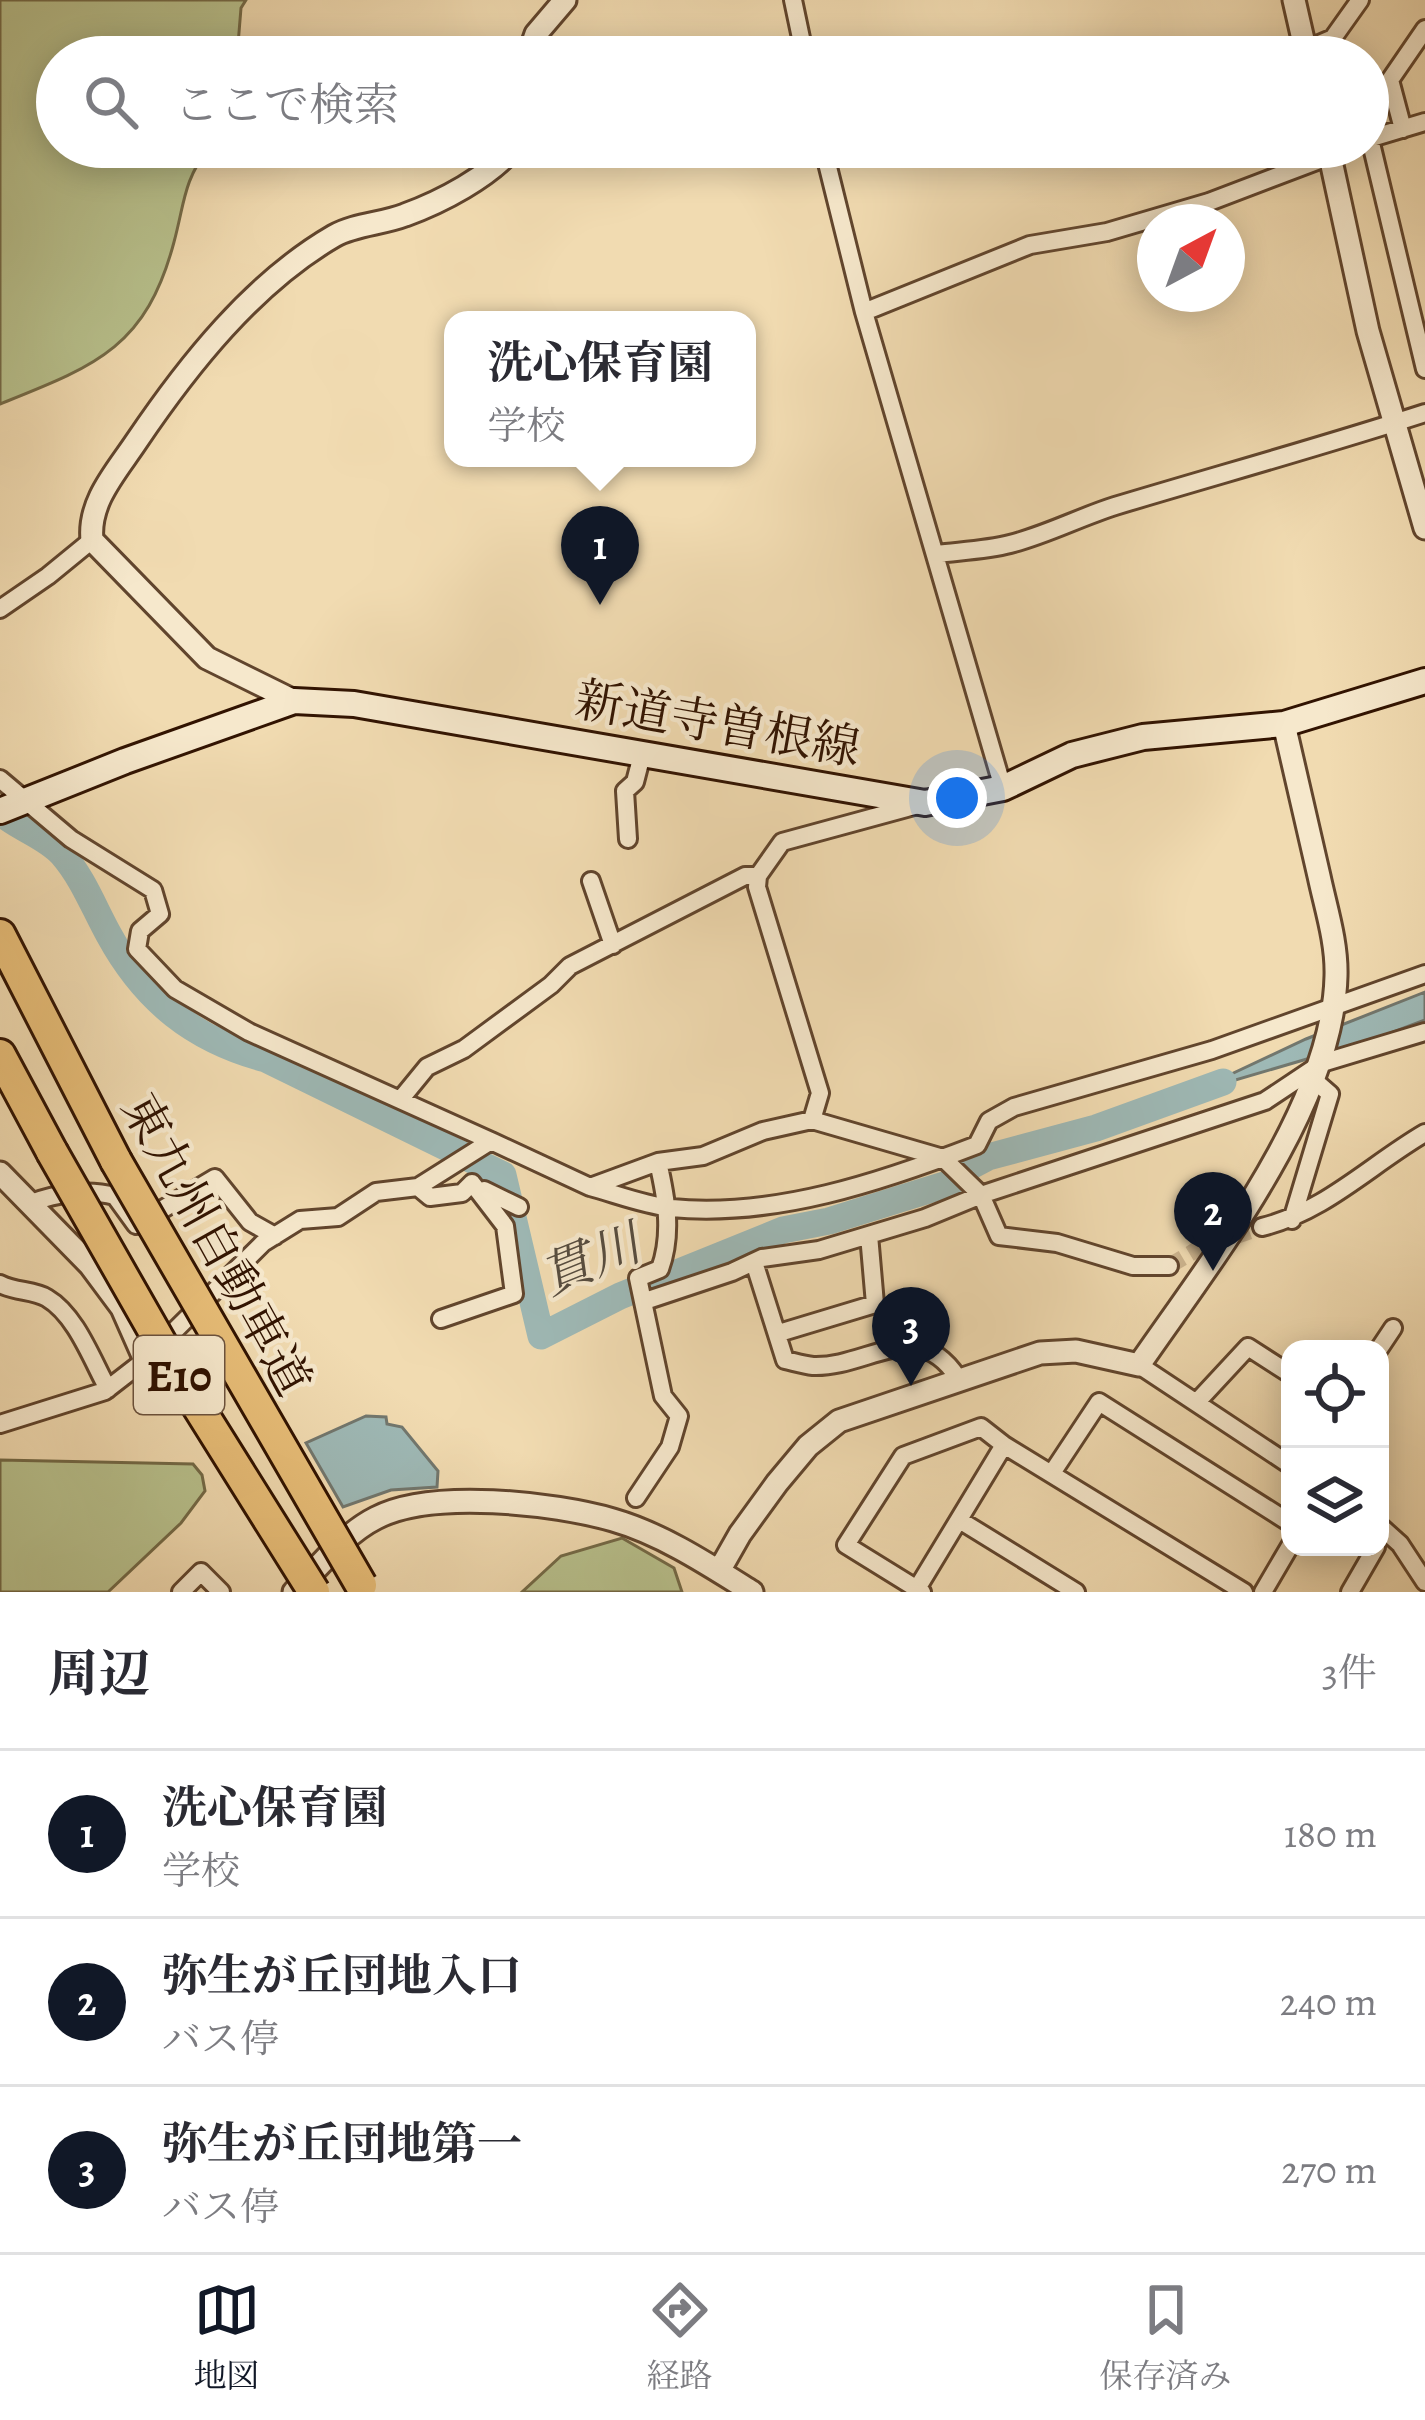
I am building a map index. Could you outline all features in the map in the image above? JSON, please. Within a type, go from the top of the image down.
[{"type":"highway","name":"東九州自動車道","points":[[0,935],[116,1161],[363,1589]]},
{"type":"highway","name":"東九州自動車道","points":[[0,1055],[187,1389],[314,1592]]},
{"type":"main road","name":"新道寺曽根線","points":[[16,804],[294,701],[355,704],[925,803],[1003,788],[1072,755],[1143,737],[1284,724],[1425,681]]},
{"type":"street","points":[[535,36],[566,0]]},
{"type":"street","points":[[793,0],[801,36]]},
{"type":"street","points":[[1294,0],[1302,36]]},
{"type":"street","points":[[1334,36],[1360,0]]},
{"type":"street","points":[[1402,130],[1390,80],[1425,29]]},
{"type":"street","points":[[1389,134],[1425,122]]},
{"type":"street","points":[[294,701],[207,658],[111,564],[92,539],[90,519],[111,479],[183,374],[217,334],[339,233],[414,212],[491,168]]},
{"type":"street","points":[[828,168],[864,312],[1003,788]]},
{"type":"street","points":[[864,312],[1030,245],[1107,232],[1209,202],[1289,168]]},
{"type":"street","points":[[1335,168],[1368,331],[1425,528]]},
{"type":"street","points":[[1376,168],[1425,369]]},
{"type":"street","points":[[937,554],[1010,544],[1112,507],[1425,412]]},
{"type":"street","points":[[0,609],[92,539]]},
{"type":"street","points":[[1139,1365],[1262,1180],[1318,1072],[1336,975],[1333,938],[1284,724]]},
{"type":"street","points":[[628,839],[626,791],[644,752]]},
{"type":"street","points":[[0,779],[16,804],[153,890],[160,914],[140,931],[137,949],[175,989],[248,1032],[486,1143],[590,1187],[668,1210],[763,1208],[946,1162],[977,1145],[989,1121],[1014,1106],[1212,1050],[1425,974]]},
{"type":"street","points":[[812,1120],[820,1093],[757,887],[758,876],[782,842],[925,803]]},
{"type":"street","points":[[400,1100],[428,1067],[464,1049],[570,966],[745,875],[758,876]]},
{"type":"street","points":[[591,881],[614,945]]},
{"type":"street","points":[[643,1294],[869,1235],[978,1192],[1265,1101],[1318,1072],[1425,1031]]},
{"type":"street","points":[[1292,1220],[1330,1094],[1318,1072]]},
{"type":"street","points":[[590,1187],[658,1162],[703,1156],[763,1131],[812,1120],[946,1162],[978,1192],[1000,1237],[1057,1243],[1133,1266],[1169,1266]]},
{"type":"street","points":[[1262,1227],[1292,1220],[1425,1133]]},
{"type":"street","points":[[0,1424],[108,1388],[145,1360],[226,1276],[300,1220],[338,1216],[376,1192],[418,1187],[486,1143]]},
{"type":"street","points":[[636,1498],[670,1447],[679,1416],[663,1396],[638,1278],[660,1269],[664,1258],[668,1210],[658,1162]]},
{"type":"street","points":[[446,1171],[519,1207]]},
{"type":"street","points":[[0,1173],[76,1248],[122,1308],[145,1360]]},
{"type":"street","points":[[31,1202],[98,1191],[115,1196],[136,1225],[215,1178],[250,1222],[275,1235]]},
{"type":"street","points":[[418,1187],[430,1197],[462,1193],[472,1183]]},
{"type":"street","points":[[441,1319],[514,1294],[505,1226],[472,1183]]},
{"type":"street","points":[[779,1333],[875,1304],[869,1235]]},
{"type":"street","points":[[754,1262],[785,1360],[815,1366],[902,1346],[930,1350],[958,1378]]},
{"type":"street","points":[[0,1284],[15,1292],[44,1295],[65,1314],[108,1388]]},
{"type":"street","points":[[1385,1340],[1393,1328]]},
{"type":"street","points":[[1196,1403],[1248,1347],[1281,1369]]},
{"type":"street","points":[[719,1571],[740,1534],[808,1446],[856,1413],[1040,1353],[1076,1351],[1139,1365],[1281,1459]]},
{"type":"street","points":[[1052,1473],[1099,1402],[1281,1517]]},
{"type":"street","points":[[1004,1445],[918,1591],[846,1546],[904,1456],[981,1427],[1244,1592]]},
{"type":"street","points":[[294,1592],[353,1533],[375,1518],[420,1504],[508,1505],[614,1520],[654,1536],[752,1592]]},
{"type":"street","points":[[961,1521],[1076,1592]]},
{"type":"street","points":[[1389,1545],[1425,1582]]},
{"type":"street","points":[[1263,1592],[1284,1556]]},
{"type":"street","points":[[1350,1592],[1369,1556]]},
{"type":"street","points":[[181,1592],[201,1572],[221,1592]]},
{"type":"green space","points":[[0,0],[246,0],[239,36],[36,36],[36,168],[196,168],[162,278],[132,330],[89,364],[0,404]]},
{"type":"green space","points":[[0,1460],[193,1464],[202,1475],[205,1491],[181,1523],[108,1592],[0,1592]]},
{"type":"green space","points":[[622,1538],[674,1568],[682,1592],[522,1592],[561,1556]]},
{"type":"water","points":[[1425,992],[1425,1020],[1191,1093],[1306,1039]]},
{"type":"water","points":[[366,1416],[386,1417],[387,1424],[402,1427],[438,1471],[437,1487],[391,1490],[343,1507],[306,1443]]},
{"type":"waterway","name":"貫川","points":[[0,812],[62,854],[123,958],[174,1015],[216,1041],[266,1059],[503,1175],[541,1336],[620,1296],[783,1230],[829,1221],[951,1183],[988,1157],[1096,1128],[1223,1082]]},
{"type":"tunnel","points":[[1169,1266],[1196,1250],[1262,1227]]},
{"type":"place","name":"洗心保育園","points":[[600,605]]},
{"type":"place","name":"弥生が丘団地入口","points":[[1213,1271]]},
{"type":"place","name":"弥生が丘団地第一","points":[[911,1386]]}]
